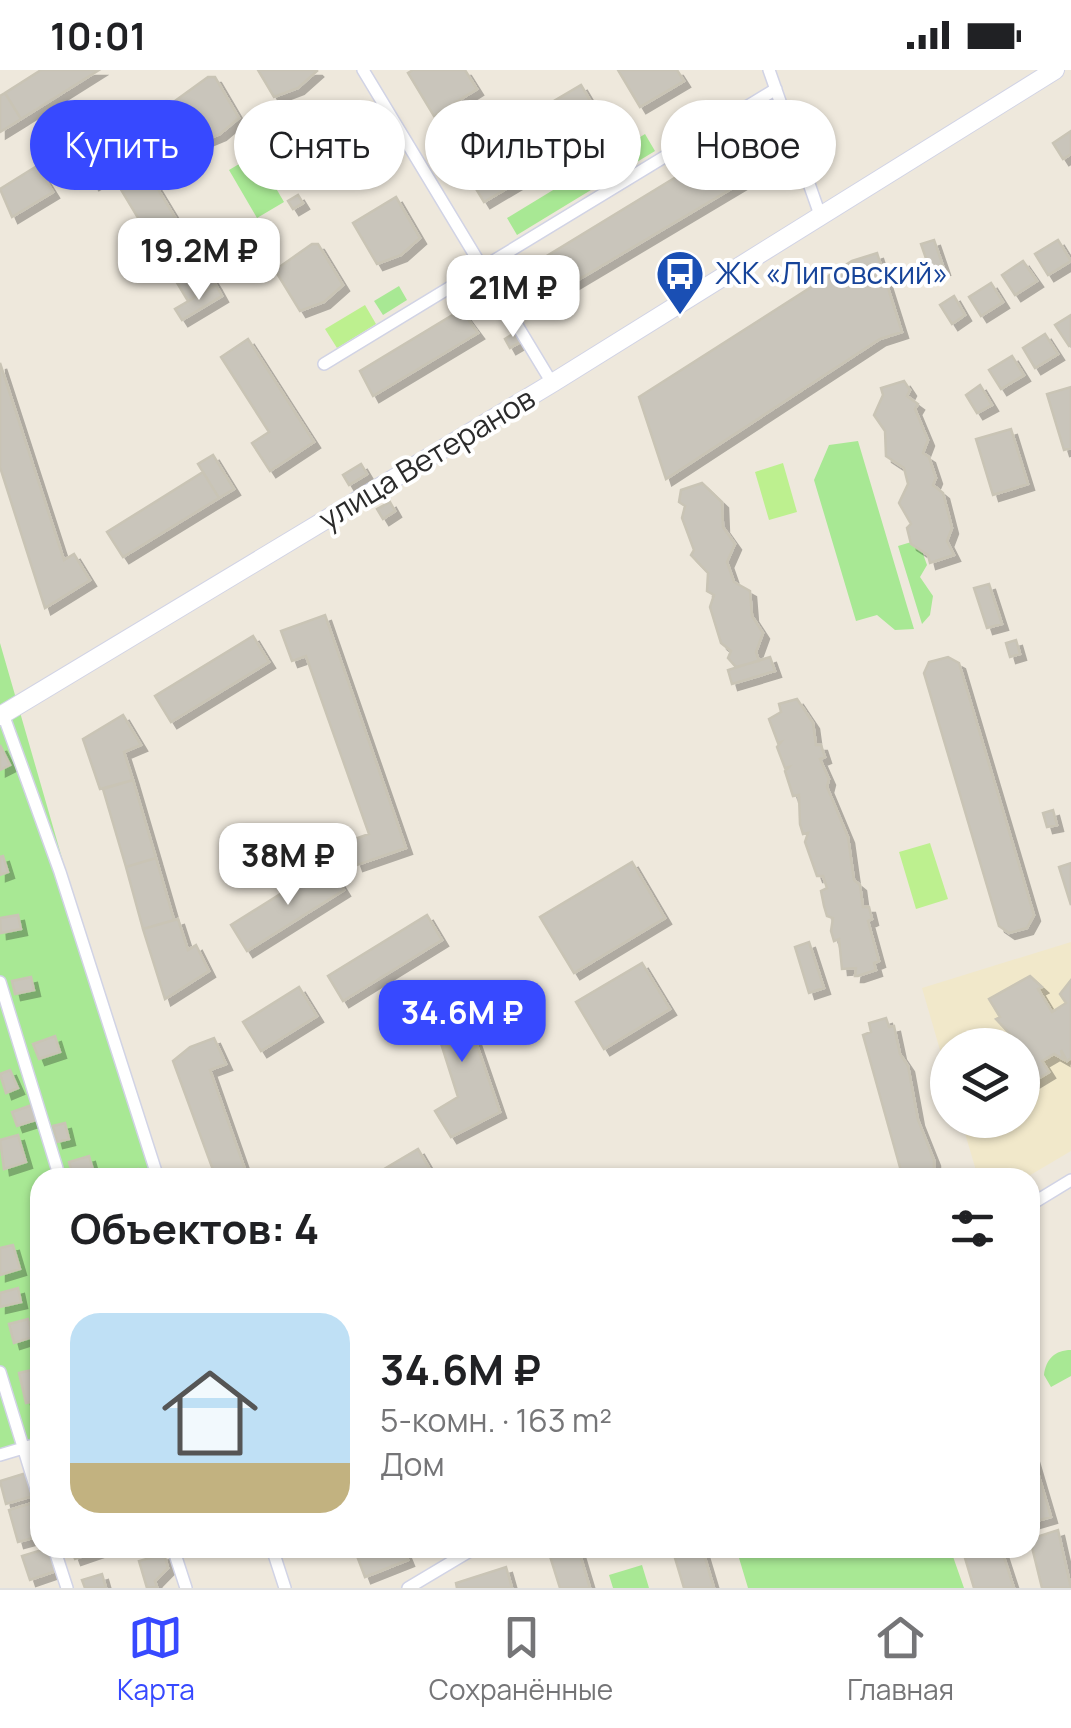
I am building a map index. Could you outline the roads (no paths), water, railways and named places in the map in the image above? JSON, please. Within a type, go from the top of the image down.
[{"type":"street","points":[[363,70],[549,378]]},
{"type":"street","points":[[770,70],[819,212]]},
{"type":"street","name":"улица Ветеранов","points":[[1,714],[1044,70]]},
{"type":"street","name":"улица Ветеранов","points":[[1,714],[554,382],[1055,70]]},
{"type":"street","points":[[324,364],[776,90]]},
{"type":"street","points":[[1,714],[60,872],[155,1168]]},
{"type":"street","points":[[0,982],[57,1168]]},
{"type":"street","points":[[1040,1200],[1071,1180]]},
{"type":"street","points":[[0,1372],[30,1470]]},
{"type":"street","points":[[0,1455],[30,1446]]},
{"type":"street","points":[[57,1558],[67,1588]]},
{"type":"street","points":[[177,1558],[186,1588]]},
{"type":"street","points":[[275,1558],[285,1588]]},
{"type":"street","points":[[408,1588],[458,1558]]},
{"type":"place","name":"ЖК «Лиговский»","points":[[680,316]]}]
